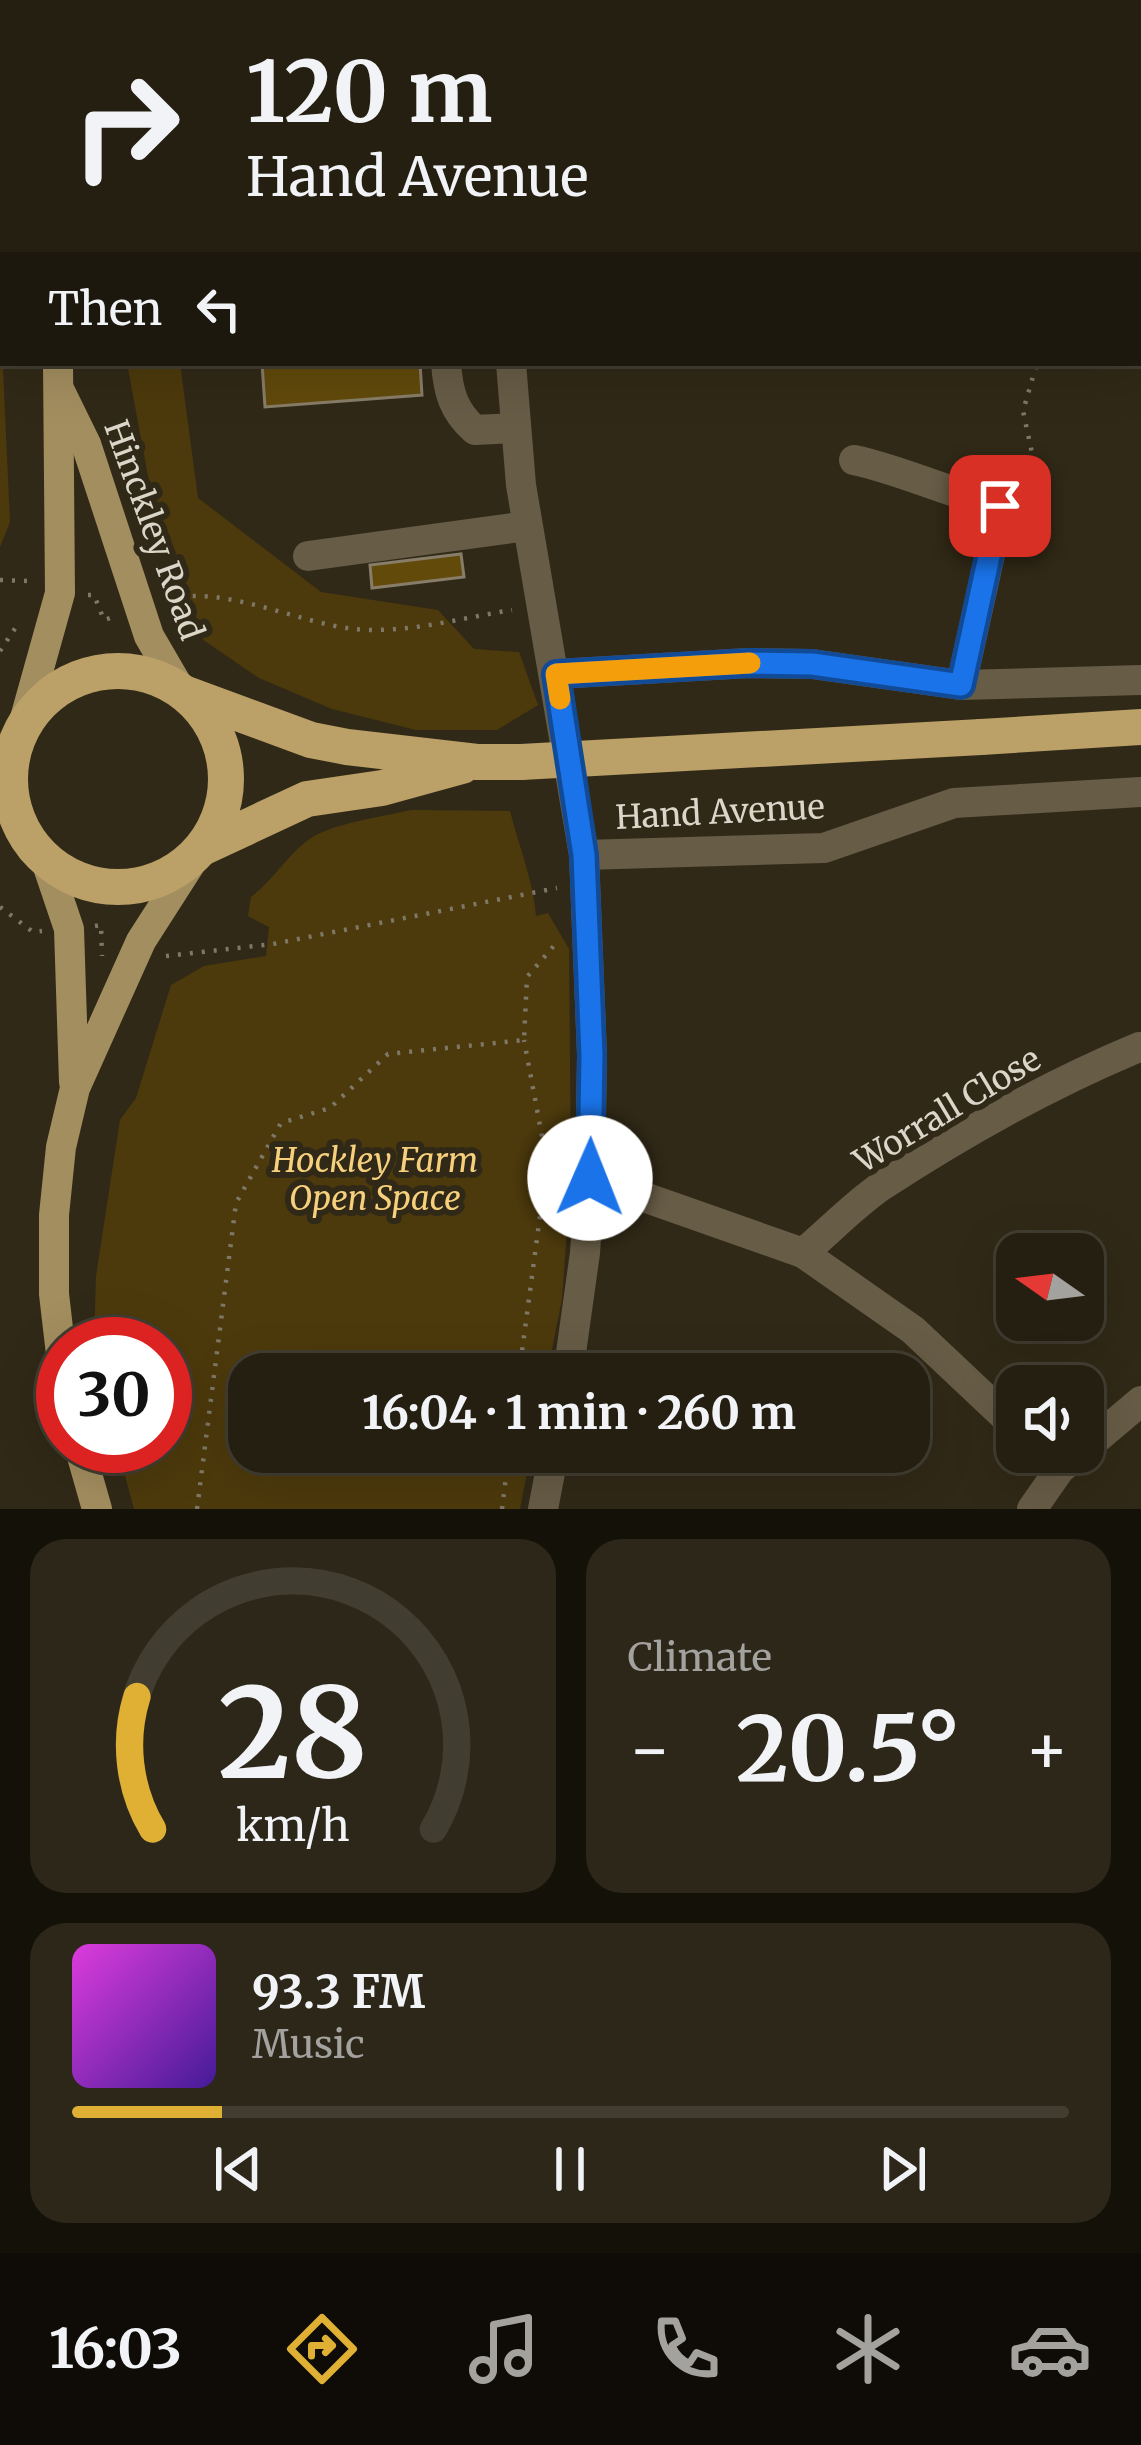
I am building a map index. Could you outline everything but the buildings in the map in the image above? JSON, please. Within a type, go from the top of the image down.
[{"type":"highway","points":[[44,860],[14,812],[9,785],[14,734],[52,694],[93,674],[124,671],[154,677],[311,740],[478,762],[1141,727]]},
{"type":"highway","points":[[182,692],[215,731],[223,754],[224,803],[200,850]]},
{"type":"highway","points":[[0,838],[75,879],[107,888],[141,886],[172,873],[200,850],[308,799],[382,788],[478,762]]},
{"type":"main road","name":"Hinckley Road","points":[[60,378],[148,636],[182,692]]},
{"type":"main road","name":"Hinckley Road","points":[[14,734],[60,593],[60,378]]},
{"type":"main road","points":[[57,1317],[54,1215],[61,1147],[74,1088],[141,941],[200,850]]},
{"type":"main road","points":[[44,860],[69,929],[74,1088]]},
{"type":"main road","points":[[87,1473],[98,1509]]},
{"type":"street","points":[[446,366],[448,393],[468,424],[475,430],[516,428]]},
{"type":"street","points":[[511,366],[527,526],[584,855],[576,933],[592,1055],[590,1178],[571,1353]]},
{"type":"street","points":[[854,460],[904,471],[962,496],[1000,506],[961,685]]},
{"type":"street","points":[[308,556],[527,526]]},
{"type":"street","points":[[556,674],[791,664],[961,685],[1141,680]]},
{"type":"street","name":"Hand Avenue","points":[[584,855],[824,848],[954,803],[1141,793]]},
{"type":"street","name":"Worrall Close","points":[[803,1253],[877,1189],[1095,1065],[1139,1047]]},
{"type":"street","points":[[590,1178],[803,1253],[913,1330],[996,1408]]},
{"type":"street","points":[[1104,1428],[1141,1401]]},
{"type":"street","points":[[543,1509],[550,1473]]},
{"type":"street","points":[[1032,1509],[1056,1473]]},
{"type":"path","points":[[1000,506],[1020,490],[1032,453],[1023,411],[1036,366]]},
{"type":"path","points":[[0,580],[40,581]]},
{"type":"path","points":[[172,616],[165,600],[180,596],[354,629],[412,628],[539,606]]},
{"type":"path","points":[[168,943],[161,957],[273,944],[562,886]]},
{"type":"path","points":[[0,907],[33,932],[101,926],[103,957],[128,968]]},
{"type":"path","points":[[522,1353],[547,1163],[524,1040],[527,976],[576,933]]},
{"type":"path","points":[[197,1509],[236,1203],[280,1123],[330,1108],[388,1054],[524,1040]]},
{"type":"path","points":[[502,1509],[506,1473]]},
{"type":"green space","points":[[0,366],[3,366],[10,522],[0,547]]},
{"type":"green space","points":[[128,366],[180,366],[198,498],[321,592],[438,610],[474,649],[519,652],[538,705],[497,730],[416,730],[332,709],[259,678],[199,637],[158,530]]},
{"type":"green space","name":"Hockley Farm Open Space","points":[[411,810],[510,811],[536,916],[548,913],[569,949],[571,1174],[562,1299],[551,1353],[228,1353],[228,1473],[527,1473],[520,1509],[134,1509],[124,1473],[192,1473],[192,1317],[95,1317],[96,1276],[120,1120],[136,1098],[171,985],[204,966],[266,956],[269,927],[248,916],[251,897],[307,841],[342,825]]},
{"type":"slow traffic","points":[[560,699],[556,674],[750,663]]},
{"type":"route","points":[[590,1178],[592,1055],[584,855],[556,674],[812,664],[961,685],[1000,506]]}]
